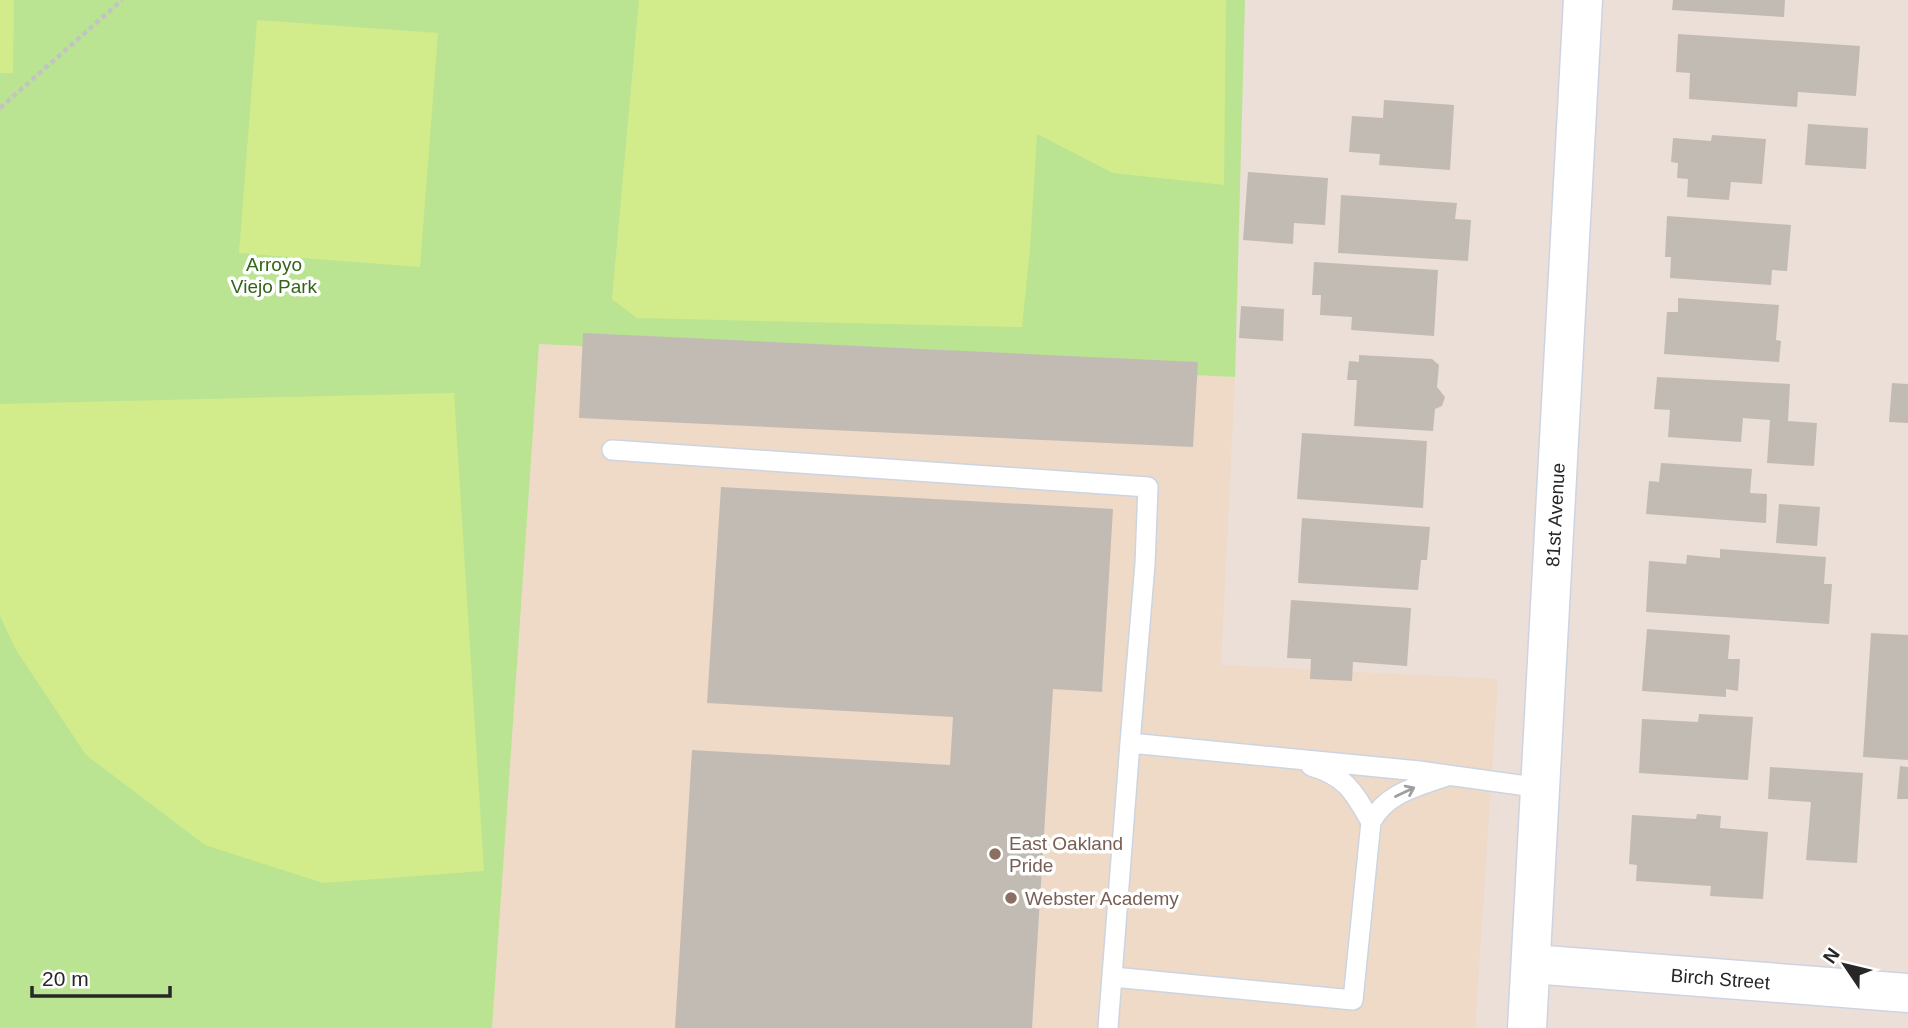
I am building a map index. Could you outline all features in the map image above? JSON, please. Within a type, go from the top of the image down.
[{"type":"street","name":"81st Avenue","points":[[1527,1028],[1583,0]]},
{"type":"street","name":"Birch Street","points":[[1532,964],[1908,993]]},
{"type":"lane","points":[[612,450],[1147,487],[1145,564],[1108,1028]]},
{"type":"lane","points":[[1130,743],[1270,755],[1541,788]]},
{"type":"lane","points":[[1270,755],[1328,771],[1347,783],[1371,822]]},
{"type":"lane","points":[[1113,977],[1353,1000],[1371,822],[1378,808],[1399,793],[1448,775]]},
{"type":"path","points":[[0,108],[122,0]]},
{"type":"shaded area","name":"East Oakland Pride","points":[[539,344],[1235,377],[1221,665],[1498,679],[1475,1028],[492,1028]]},
{"type":"green space","name":"Arroyo Viejo Park","points":[[0,0],[1245,0],[1235,377],[539,344],[492,1028],[0,1028]]},
{"type":"green space","points":[[0,0],[14,0],[13,73],[0,73]]},
{"type":"green space","points":[[639,0],[1226,0],[1224,185],[1113,173],[1037,134],[1022,327],[637,318],[612,299]]},
{"type":"green space","points":[[257,20],[438,33],[420,267],[239,253]]},
{"type":"green space","points":[[454,393],[484,871],[323,883],[205,845],[86,755],[16,650],[0,616],[0,404]]},
{"type":"building","points":[[1673,0],[1785,0],[1784,17],[1672,10]]},
{"type":"building","points":[[1678,34],[1860,46],[1856,96],[1798,92],[1797,107],[1689,99],[1690,73],[1676,72]]},
{"type":"building","points":[[1384,100],[1454,105],[1450,170],[1379,165],[1380,154],[1349,152],[1352,116],[1383,118]]},
{"type":"building","points":[[1808,124],[1868,128],[1866,169],[1805,165]]},
{"type":"building","points":[[1712,135],[1766,139],[1762,184],[1731,182],[1729,200],[1687,197],[1688,179],[1677,178],[1678,163],[1671,162],[1673,138],[1711,141]]},
{"type":"building","points":[[1248,172],[1328,178],[1325,225],[1294,223],[1293,244],[1243,240]]},
{"type":"building","points":[[1341,195],[1457,203],[1455,219],[1471,220],[1468,261],[1338,253]]},
{"type":"building","points":[[1667,216],[1791,225],[1787,271],[1772,270],[1771,285],[1670,278],[1671,257],[1665,257]]},
{"type":"building","points":[[1314,262],[1438,270],[1434,336],[1351,330],[1352,317],[1320,315],[1321,295],[1312,295]]},
{"type":"building","points":[[1678,298],[1779,305],[1776,340],[1781,341],[1779,362],[1664,354],[1667,312],[1678,312]]},
{"type":"building","points":[[1241,306],[1284,309],[1283,341],[1239,338]]},
{"type":"building","points":[[583,333],[1198,362],[1193,447],[579,418]]},
{"type":"building","points":[[1359,355],[1432,359],[1439,365],[1437,387],[1445,397],[1442,406],[1435,409],[1433,431],[1354,426],[1357,380],[1347,380],[1349,361],[1359,362]]},
{"type":"building","points":[[1657,377],[1790,384],[1788,421],[1817,423],[1814,466],[1767,463],[1770,420],[1743,418],[1741,442],[1668,437],[1670,410],[1654,409]]},
{"type":"building","points":[[1892,383],[1908,384],[1908,423],[1889,422]]},
{"type":"building","points":[[1302,433],[1427,441],[1423,508],[1297,499]]},
{"type":"building","points":[[1661,463],[1752,469],[1750,493],[1767,494],[1766,523],[1646,514],[1649,481],[1659,482]]},
{"type":"building","points":[[721,487],[1113,509],[1102,692],[1053,689],[1032,1028],[675,1028],[692,750],[950,765],[953,717],[707,703]]},
{"type":"building","points":[[1779,504],[1820,507],[1817,546],[1776,543]]},
{"type":"building","points":[[1302,518],[1430,527],[1427,560],[1421,560],[1418,590],[1298,583]]},
{"type":"building","points":[[1720,549],[1826,557],[1824,584],[1832,584],[1829,624],[1646,612],[1649,561],[1686,564],[1687,555],[1720,558]]},
{"type":"building","points":[[1291,600],[1411,608],[1407,666],[1353,662],[1352,681],[1310,679],[1311,659],[1287,658]]},
{"type":"building","points":[[1647,629],[1730,635],[1728,659],[1740,659],[1738,691],[1726,689],[1726,697],[1642,691]]},
{"type":"building","points":[[1871,633],[1908,635],[1908,760],[1863,757]]},
{"type":"building","points":[[1699,714],[1753,717],[1748,780],[1639,773],[1642,719],[1698,722]]},
{"type":"building","points":[[1900,766],[1908,767],[1908,799],[1897,799]]},
{"type":"building","points":[[1770,767],[1863,773],[1857,863],[1806,860],[1811,802],[1768,799]]},
{"type":"building","points":[[1697,814],[1721,816],[1720,828],[1768,832],[1763,899],[1710,896],[1711,886],[1636,881],[1637,865],[1629,864],[1632,815],[1696,819]]},
{"type":"place","name":"East Oakland Pride","points":[[995,854]]},
{"type":"place","name":"Webster Academy","points":[[1011,898]]}]
